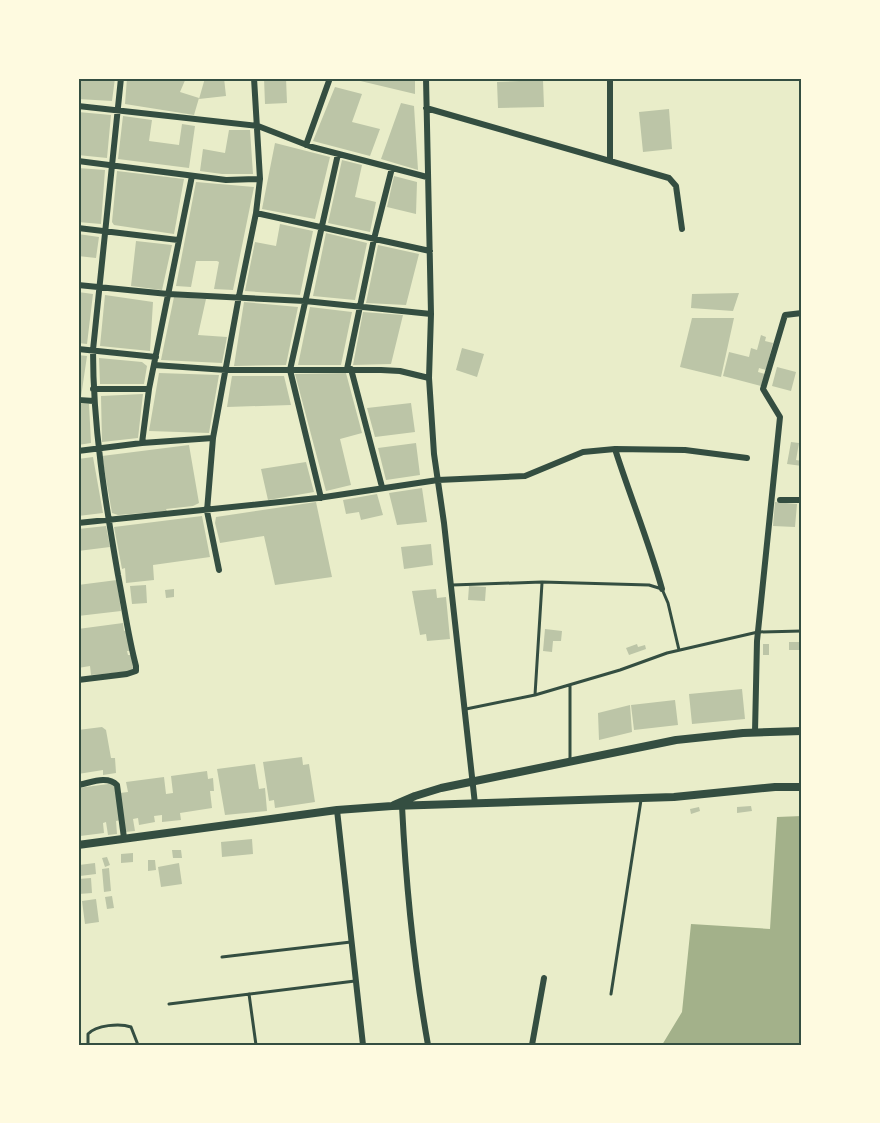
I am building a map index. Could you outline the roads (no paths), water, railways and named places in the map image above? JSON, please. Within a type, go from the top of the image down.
[{"type":"main road","points":[[392,806],[427,791],[676,740],[755,732],[802,731]]},
{"type":"main road","points":[[78,845],[337,810],[392,806],[674,797],[775,787],[802,787]]},
{"type":"street","points":[[78,680],[136,671],[97,448],[93,389],[93,350],[121,78]]},
{"type":"street","points":[[219,570],[207,511],[213,438],[238,296],[256,213],[260,179],[254,78]]},
{"type":"street","points":[[306,145],[330,78]]},
{"type":"street","points":[[426,78],[431,314],[429,378],[438,480],[475,804]]},
{"type":"street","points":[[610,78],[610,160]]},
{"type":"street","points":[[78,106],[258,126],[306,145],[427,177]]},
{"type":"street","points":[[426,108],[669,178],[676,186],[682,229]]},
{"type":"street","points":[[321,498],[290,370],[338,154]]},
{"type":"street","points":[[78,160],[226,180],[260,179]]},
{"type":"street","points":[[382,488],[349,369],[359,306],[392,168]]},
{"type":"street","points":[[142,443],[149,389],[192,176]]},
{"type":"street","points":[[256,213],[430,251]]},
{"type":"street","points":[[78,228],[178,240]]},
{"type":"street","points":[[78,285],[168,294],[305,301],[431,314]]},
{"type":"street","points":[[755,732],[758,632],[780,417],[763,389],[785,315],[802,313]]},
{"type":"street","points":[[78,349],[156,357]]},
{"type":"street","points":[[154,365],[226,370],[400,371],[429,378]]},
{"type":"street","points":[[93,389],[149,389]]},
{"type":"street","points":[[78,400],[94,401]]},
{"type":"street","points":[[78,451],[142,443],[213,438]]},
{"type":"street","points":[[615,449],[630,498],[656,565],[662,589]]},
{"type":"street","points":[[78,523],[321,498],[438,480],[525,476],[583,452],[615,449],[685,450],[747,458]]},
{"type":"street","points":[[780,500],[802,500]]},
{"type":"street","points":[[78,785],[107,780],[117,785],[124,838]]},
{"type":"street","points":[[402,806],[405,876],[417,983],[428,1045]]},
{"type":"street","points":[[337,810],[363,1045]]},
{"type":"street","points":[[532,1045],[544,978]]},
{"type":"lane","points":[[451,585],[542,582],[649,585],[662,589],[668,603],[678,650]]},
{"type":"lane","points":[[535,695],[542,582]]},
{"type":"lane","points":[[464,709],[570,686],[678,650],[758,632],[802,631]]},
{"type":"lane","points":[[570,686],[570,761]]},
{"type":"lane","points":[[611,994],[641,798]]},
{"type":"lane","points":[[222,957],[351,942]]},
{"type":"lane","points":[[169,1004],[355,981]]},
{"type":"lane","points":[[249,994],[256,1045]]},
{"type":"lane","points":[[88,1045],[88,1034],[91,1030],[122,1024],[131,1027],[138,1045]]}]
